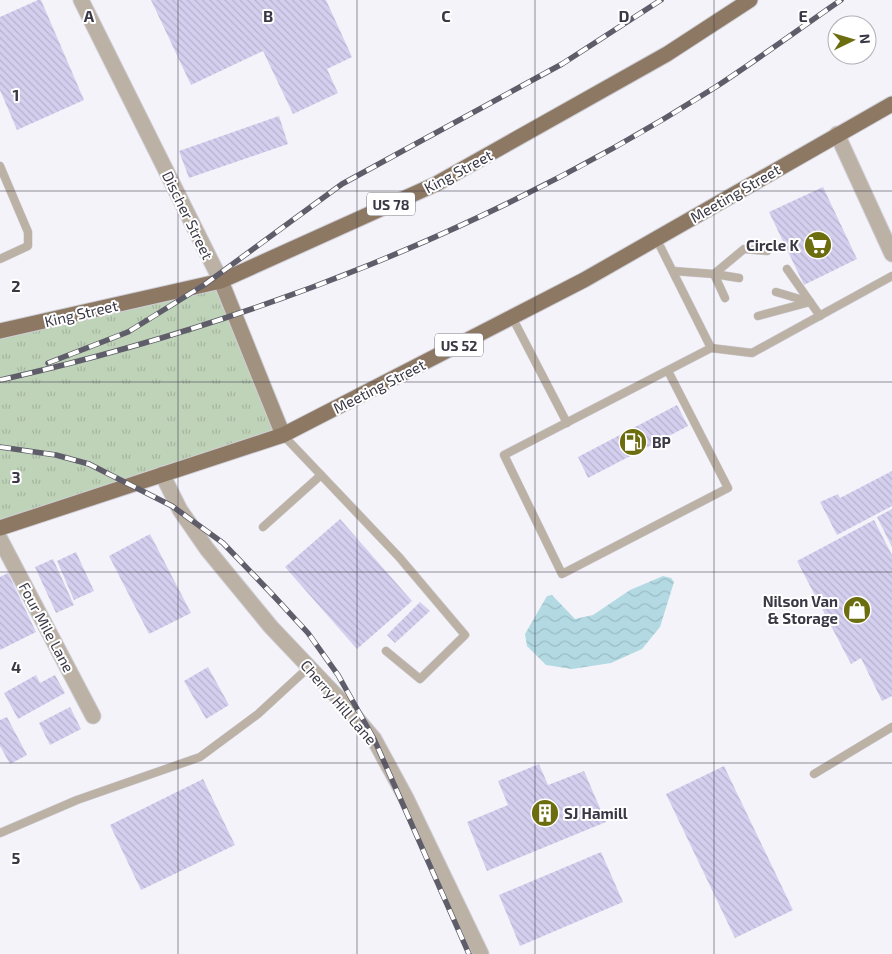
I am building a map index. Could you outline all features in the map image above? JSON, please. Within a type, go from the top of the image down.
[{"type":"main road","name":"King Street","points":[[0,332],[221,281],[436,184],[666,54],[750,0]]},
{"type":"main road","name":"Meeting Street","points":[[0,528],[283,435],[584,280],[892,104]]},
{"type":"street","name":"Discher Street","points":[[81,0],[221,281],[283,435]]},
{"type":"street","points":[[837,134],[892,254]]},
{"type":"street","name":"Cherry Hill Lane","points":[[162,474],[180,510],[207,550],[271,627],[374,739],[406,798],[481,954]]},
{"type":"street","name":"Four Mile Lane","points":[[0,539],[93,716]]},
{"type":"lane","points":[[0,166],[28,232],[28,246],[0,259]]},
{"type":"lane","points":[[656,238],[711,348]]},
{"type":"lane","points":[[714,274],[744,249],[767,250]]},
{"type":"lane","points":[[787,269],[820,316]]},
{"type":"lane","points":[[673,271],[739,278]]},
{"type":"lane","points":[[714,274],[725,298]]},
{"type":"lane","points":[[668,371],[728,488],[562,574],[504,455],[711,348],[752,353],[892,276]]},
{"type":"lane","points":[[776,292],[810,302]]},
{"type":"lane","points":[[758,316],[810,302]]},
{"type":"lane","points":[[512,317],[567,423]]},
{"type":"lane","points":[[283,435],[399,557],[465,635],[420,679],[386,651]]},
{"type":"lane","points":[[263,527],[321,476]]},
{"type":"lane","points":[[0,833],[77,800],[200,757],[258,714],[309,667]]},
{"type":"lane","points":[[814,774],[892,727]]},
{"type":"green space","points":[[221,281],[283,435],[0,528],[0,331]]},
{"type":"water","points":[[663,576],[671,578],[674,582],[660,627],[642,649],[611,663],[572,669],[546,665],[527,646],[525,634],[547,596],[552,595],[575,619],[593,615],[630,590]]},
{"type":"building","points":[[41,0],[84,100],[17,130],[0,90],[0,17]]},
{"type":"building","points":[[151,0],[326,0],[352,57],[327,69],[338,93],[293,114],[263,51],[191,85]]},
{"type":"building","points":[[279,116],[288,144],[189,178],[179,151]]},
{"type":"building","name":"Circle K","points":[[823,187],[857,259],[804,285],[769,212]]},
{"type":"building","name":"BP","points":[[677,405],[688,426],[588,478],[578,457]]},
{"type":"building","points":[[892,471],[892,506],[837,535],[820,502],[838,494],[840,498]]},
{"type":"building","points":[[892,509],[892,547],[877,517]]},
{"type":"building","points":[[340,519],[412,601],[357,649],[285,567]]},
{"type":"building","name":"Nilson Van & Storage","points":[[874,520],[892,555],[892,696],[882,701],[861,658],[851,664],[797,561]]},
{"type":"building","points":[[150,534],[191,613],[149,634],[109,556]]},
{"type":"building","points":[[76,552],[94,591],[74,600],[57,561]]},
{"type":"building","points":[[53,559],[74,605],[56,613],[35,567]]},
{"type":"building","points":[[8,573],[36,632],[0,650],[0,577]]},
{"type":"building","points":[[420,602],[430,611],[395,643],[387,635]]},
{"type":"building","points":[[208,667],[229,705],[206,719],[184,681]]},
{"type":"building","points":[[36,675],[40,683],[55,675],[65,693],[18,719],[4,693]]},
{"type":"building","points":[[70,707],[81,729],[50,745],[39,723]]},
{"type":"building","points":[[7,717],[27,755],[10,764],[0,746],[0,720]]},
{"type":"building","name":"SJ Hamill","points":[[539,764],[548,785],[584,771],[606,822],[487,871],[467,822],[508,805],[498,781]]},
{"type":"building","points":[[724,766],[793,910],[735,938],[666,794]]},
{"type":"building","points":[[203,779],[235,845],[141,890],[110,825]]},
{"type":"building","points":[[601,852],[623,902],[520,946],[499,895]]},
{"type":"railway","points":[[48,363],[128,332],[204,285],[342,184],[562,64],[661,0]]},
{"type":"railway","points":[[0,380],[94,357],[187,330],[279,299],[370,265],[459,226],[546,184],[631,138],[714,88],[841,0]]},
{"type":"railway","points":[[0,447],[56,455],[89,464],[172,506],[223,543],[271,593],[308,633],[338,675],[374,739],[469,954]]},
{"type":"place","name":"Circle K","points":[[818,245]]},
{"type":"place","name":"BP","points":[[633,442]]},
{"type":"place","name":"Nilson Van & Storage","points":[[857,610]]},
{"type":"place","name":"SJ Hamill","points":[[545,813]]}]
